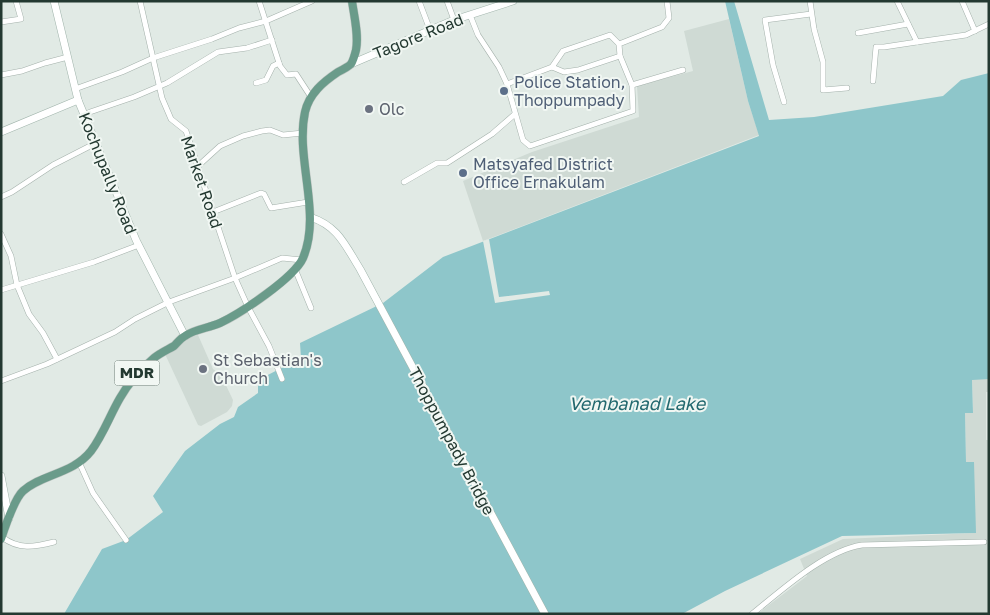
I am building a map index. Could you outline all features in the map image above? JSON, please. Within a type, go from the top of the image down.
[{"type":"main road","name":"Kochupally Road","points":[[54,1],[78,100],[139,245],[185,336]]},
{"type":"main road","points":[[310,97],[325,80],[351,64],[357,39],[352,1]]},
{"type":"main road","name":"Tagore Road","points":[[351,64],[454,20],[504,2],[513,1]]},
{"type":"main road","name":"MDR","points":[[2,538],[3,527],[22,491],[31,485],[61,473],[79,462],[90,452],[121,396],[136,375],[185,336],[219,323],[248,307],[285,279],[302,260],[309,240],[310,217],[304,133],[305,112],[310,97]]},
{"type":"main road","points":[[1,132],[78,100]]},
{"type":"main road","name":"Thoppumpady Bridge","points":[[310,217],[323,221],[335,230],[360,269],[545,614]]},
{"type":"main road","points":[[1,476],[9,518]]},
{"type":"street","points":[[1,22],[21,19],[16,1]]},
{"type":"street","name":"Market Road","points":[[140,1],[162,98],[171,119],[186,132],[234,278],[269,346],[282,379]]},
{"type":"street","points":[[259,1],[279,63],[287,75],[296,74],[310,97]]},
{"type":"street","points":[[75,89],[122,72],[153,58],[239,28],[266,21],[312,1]]},
{"type":"street","points":[[419,1],[430,30]]},
{"type":"street","points":[[447,1],[454,20]]},
{"type":"street","points":[[619,44],[662,27],[669,18],[667,1]]},
{"type":"street","points":[[810,1],[811,14],[823,62],[823,90],[847,88]]},
{"type":"street","points":[[897,1],[917,42]]},
{"type":"street","points":[[962,1],[975,31]]},
{"type":"street","points":[[784,102],[773,65],[766,20],[811,14]]},
{"type":"street","points":[[470,15],[478,34],[499,67],[507,84],[523,140],[530,146],[633,111],[632,85],[620,56],[619,44],[610,35],[563,51],[552,67],[507,84]]},
{"type":"street","points":[[858,33],[908,24]]},
{"type":"street","points":[[873,81],[876,47],[966,35],[989,24]]},
{"type":"street","points":[[85,115],[128,100],[159,86],[218,52],[247,48],[272,40]]},
{"type":"street","points":[[552,67],[564,72],[578,70],[620,56]]},
{"type":"street","points":[[1,75],[68,58]]},
{"type":"street","points":[[256,83],[266,80],[273,66],[279,63]]},
{"type":"street","points":[[632,85],[683,70]]},
{"type":"street","points":[[404,182],[437,163],[446,163],[492,134],[515,114]]},
{"type":"street","points":[[198,166],[220,146],[243,136],[270,130],[283,136],[304,133]]},
{"type":"street","points":[[1,198],[53,165],[96,143]]},
{"type":"street","points":[[213,212],[261,193],[264,194],[271,208],[308,202]]},
{"type":"street","points":[[1,234],[11,256],[17,285],[29,314],[43,333],[57,359]]},
{"type":"street","points":[[1,290],[94,262],[139,245]]},
{"type":"street","points":[[1,381],[39,368],[115,332],[135,319],[169,302],[282,258],[302,260]]},
{"type":"street","points":[[295,269],[311,308]]},
{"type":"street","points":[[79,462],[93,493],[126,540]]},
{"type":"street","points":[[2,538],[6,542],[26,548],[54,542]]},
{"type":"street","points":[[752,614],[786,587],[836,552],[849,547],[984,542]]},
{"type":"shaded area","points":[[729,19],[748,101],[759,135],[483,241],[463,181],[532,152],[639,117],[637,86],[693,71],[684,31]]},
{"type":"shaded area","points":[[198,335],[213,369],[221,375],[233,400],[232,406],[227,412],[201,426],[198,425],[165,354],[191,337]]},
{"type":"shaded area","points":[[972,379],[989,379],[989,392],[986,392],[986,440],[989,440],[989,614],[757,614],[807,576],[800,559],[843,539],[975,533],[973,462],[966,462],[965,413],[973,413]]},
{"type":"water","name":"Vembanad Lake","points":[[725,1],[734,1],[769,120],[814,117],[943,96],[961,80],[989,73],[989,379],[972,380],[973,413],[965,413],[966,462],[974,462],[976,533],[842,536],[725,591],[682,614],[64,614],[102,549],[126,540],[163,512],[153,496],[185,451],[220,424],[234,417],[238,407],[258,393],[258,380],[301,358],[300,343],[383,303],[443,257],[759,136],[748,101]]},
{"type":"pier","points":[[489,239],[499,297],[549,291],[550,295],[495,303],[483,241]]},
{"type":"place","name":"Police Station, Thoppumpady","points":[[504,91]]},
{"type":"place","name":"Olc","points":[[369,109]]},
{"type":"place","name":"Matsyafed District Office Ernakulam","points":[[463,173]]},
{"type":"place","name":"St Sebastian's Church","points":[[203,369]]}]
